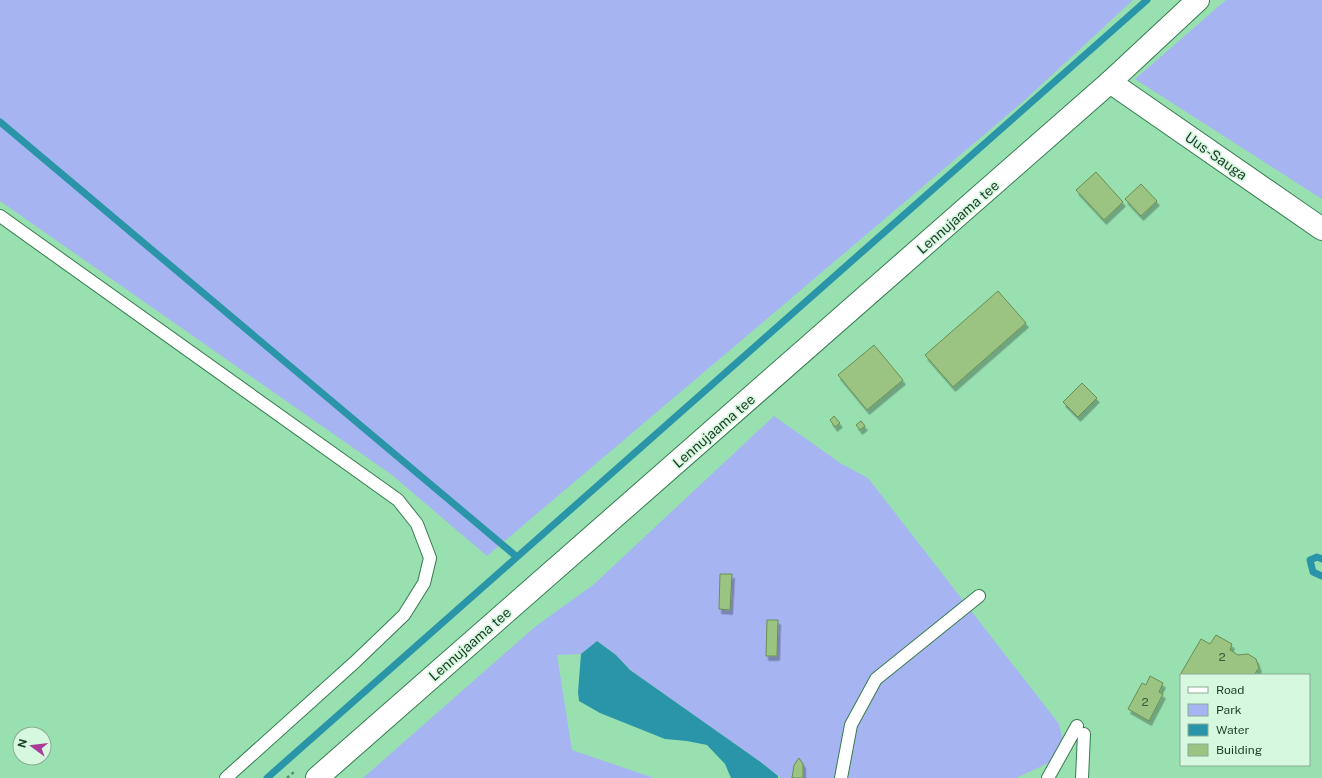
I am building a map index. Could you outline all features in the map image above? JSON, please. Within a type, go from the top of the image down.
[{"type":"street","name":"Lennujaama tee","points":[[317,778],[1110,82],[1198,0]]},
{"type":"street","name":"Uus-Sauga","points":[[1110,82],[1322,229]]},
{"type":"lane","points":[[0,216],[398,500],[418,524],[430,558],[424,584],[404,616],[226,778]]},
{"type":"lane","points":[[841,778],[851,725],[876,679],[979,596]]},
{"type":"lane","points":[[1048,778],[1081,730],[1082,778]]},
{"type":"green space","points":[[0,0],[1133,0],[1025,100],[487,556],[392,475],[0,201]]},
{"type":"green space","points":[[1226,0],[1322,0],[1322,199],[1135,79]]},
{"type":"green space","points":[[774,416],[840,463],[868,478],[1059,724],[1066,755],[1016,778],[781,778],[630,670],[616,655],[597,641],[581,654],[557,655],[572,750],[654,778],[363,778],[536,626],[593,585]]},
{"type":"water","points":[[597,641],[616,655],[630,670],[762,763],[778,776],[778,778],[731,778],[725,764],[707,745],[665,739],[600,713],[579,701],[578,692],[581,654]]},
{"type":"building","points":[[1096,172],[1123,202],[1104,220],[1076,190]]},
{"type":"building","points":[[1141,184],[1157,201],[1141,216],[1125,199]]},
{"type":"building","points":[[998,291],[1026,323],[953,387],[925,355]]},
{"type":"building","points":[[874,345],[903,380],[867,410],[838,375]]},
{"type":"building","points":[[1082,383],[1097,398],[1078,417],[1063,402]]},
{"type":"building","points":[[834,416],[840,423],[835,427],[830,420]]},
{"type":"building","points":[[861,421],[865,426],[860,430],[856,425]]},
{"type":"building","points":[[720,574],[732,574],[730,610],[719,609]]},
{"type":"building","points":[[767,620],[778,620],[777,656],[766,656]]},
{"type":"building","points":[[1216,635],[1232,644],[1230,650],[1238,655],[1248,654],[1256,659],[1259,668],[1255,674],[1181,674],[1201,639],[1210,644]]},
{"type":"building","points":[[1150,676],[1163,683],[1159,692],[1163,694],[1149,721],[1128,709],[1142,683],[1146,685]]},
{"type":"building","points":[[799,758],[803,764],[803,778],[792,778],[794,765]]},
{"type":"waterway","points":[[0,122],[517,557],[1147,0]]},
{"type":"waterway","points":[[267,778],[517,557]]},
{"type":"waterway","points":[[1322,559],[1317,557],[1310,560],[1313,572],[1322,576]]}]
